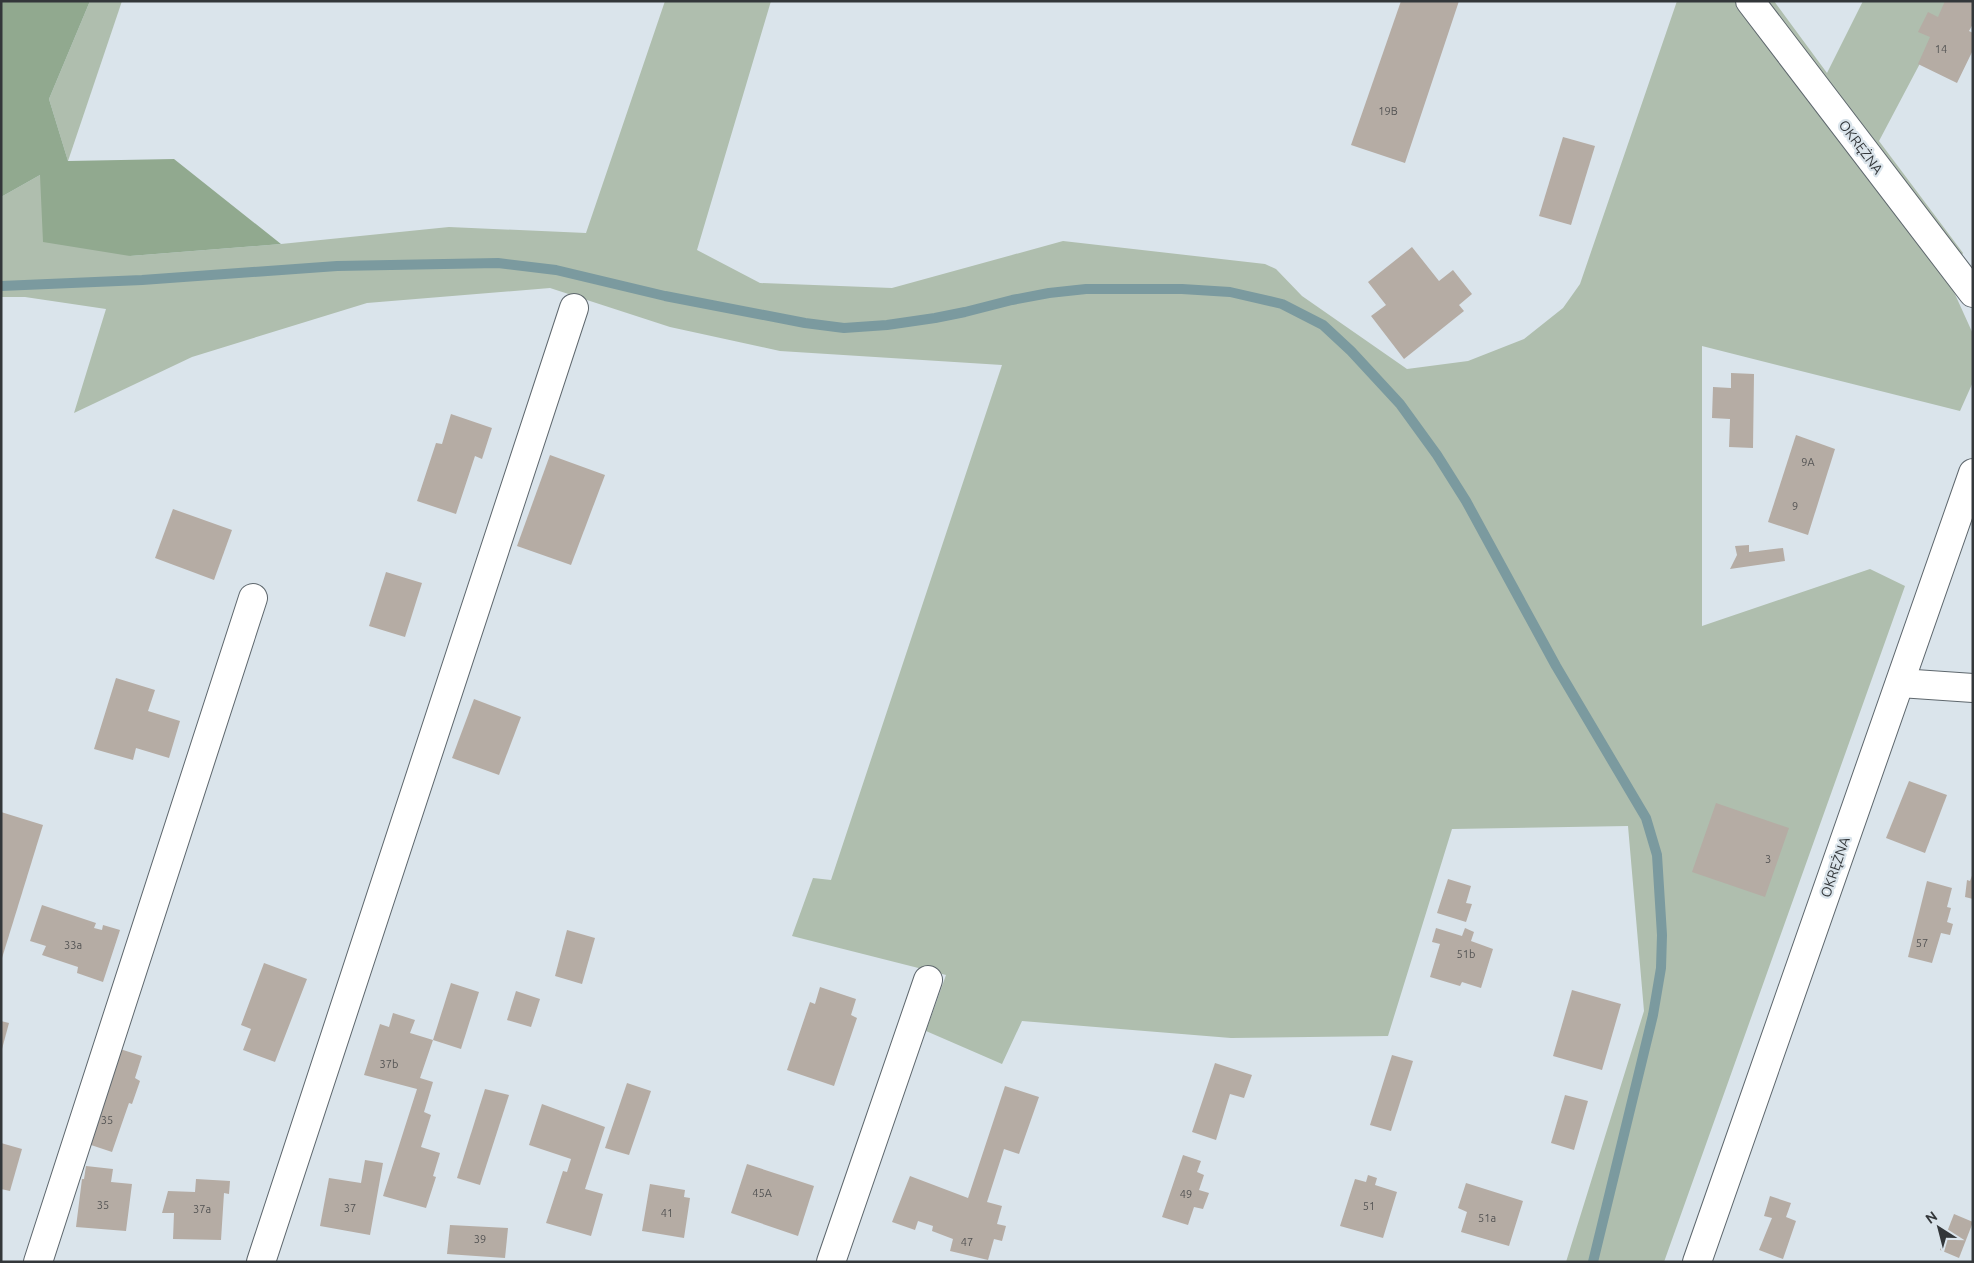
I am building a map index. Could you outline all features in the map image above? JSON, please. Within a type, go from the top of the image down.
[{"type":"street","name":"OKRĘŻNA","points":[[1750,1],[1973,293]]},
{"type":"street","points":[[261,1262],[574,308]]},
{"type":"street","name":"OKRĘŻNA","points":[[1697,1262],[1973,473]]},
{"type":"street","points":[[38,1262],[253,598]]},
{"type":"street","points":[[1900,683],[1973,688]]},
{"type":"street","points":[[830,1262],[928,980]]},
{"type":"green space","points":[[1,1],[90,1],[49,99],[68,161],[174,159],[281,244],[130,256],[43,242],[40,175],[1,197]]},
{"type":"green space","points":[[90,1],[122,1],[68,161],[49,99]]},
{"type":"green space","points":[[665,1],[771,1],[697,250],[760,283],[892,288],[1063,241],[1265,264],[1276,269],[1302,296],[1407,369],[1468,361],[1524,339],[1563,308],[1580,284],[1677,1],[1774,1],[1827,73],[1863,1],[1953,1],[1879,141],[1963,253],[1949,281],[1973,334],[1973,382],[1960,411],[1702,346],[1702,626],[1870,569],[1905,586],[1664,1262],[1566,1262],[1644,1011],[1628,826],[1452,829],[1388,1036],[1231,1038],[1022,1021],[1002,1064],[926,1031],[946,975],[792,936],[813,878],[831,880],[1002,365],[780,351],[670,327],[550,288],[367,303],[192,357],[74,413],[106,309],[25,297],[1,297],[1,197],[40,175],[130,256],[281,244],[449,227],[586,233]]},
{"type":"building","points":[[1401,1],[1459,1],[1405,163],[1351,145]]},
{"type":"building","points":[[1945,1],[1973,1],[1973,24],[1969,31],[1973,33],[1973,50],[1957,83],[1918,64],[1930,37],[1918,32],[1928,12],[1938,17]]},
{"type":"building","points":[[1563,137],[1595,146],[1571,225],[1539,216]]},
{"type":"building","points":[[1412,247],[1439,281],[1453,270],[1472,294],[1459,305],[1464,311],[1404,359],[1371,316],[1386,305],[1368,282]]},
{"type":"building","points":[[1731,373],[1754,374],[1753,448],[1729,447],[1730,419],[1712,418],[1713,387],[1731,388]]},
{"type":"building","points":[[451,414],[492,428],[482,459],[475,456],[456,514],[417,501],[436,443],[442,444]]},
{"type":"building","points":[[1796,435],[1835,449],[1808,535],[1768,522]]},
{"type":"building","points":[[550,455],[605,475],[571,565],[517,546]]},
{"type":"building","points":[[173,509],[232,530],[214,580],[155,558]]},
{"type":"building","points":[[1749,545],[1749,552],[1783,548],[1785,561],[1730,569],[1737,555],[1735,546]]},
{"type":"building","points":[[386,572],[422,583],[405,637],[369,626]]},
{"type":"building","points":[[116,678],[155,690],[148,711],[180,721],[169,758],[136,748],[133,760],[94,749]]},
{"type":"building","points":[[474,699],[521,717],[499,775],[452,758]]},
{"type":"building","points":[[1909,781],[1947,795],[1925,853],[1886,838]]},
{"type":"building","points":[[1716,803],[1789,828],[1765,897],[1692,872]]},
{"type":"building","points":[[1,812],[43,825],[2,958],[1,958]]},
{"type":"building","points":[[1973,873],[1973,899],[1965,897],[1967,880],[1970,881]]},
{"type":"building","points":[[1448,879],[1471,886],[1466,903],[1472,904],[1466,922],[1437,913]]},
{"type":"building","points":[[1927,881],[1952,888],[1947,907],[1951,908],[1947,922],[1953,924],[1950,935],[1941,933],[1932,963],[1908,957]]},
{"type":"building","points":[[42,905],[96,923],[94,928],[102,930],[103,925],[120,930],[103,982],[77,973],[78,967],[42,955],[46,946],[30,941]]},
{"type":"building","points":[[1436,928],[1462,936],[1465,928],[1474,932],[1471,941],[1493,949],[1481,988],[1462,982],[1460,986],[1430,977],[1440,944],[1432,942]]},
{"type":"building","points":[[567,930],[595,938],[582,984],[555,976]]},
{"type":"building","points":[[264,963],[307,979],[275,1062],[243,1050],[251,1029],[241,1025]]},
{"type":"building","points":[[451,983],[479,992],[461,1049],[433,1040]]},
{"type":"building","points":[[820,987],[856,999],[851,1015],[857,1018],[834,1086],[787,1070],[810,1002],[815,1004]]},
{"type":"building","points":[[1572,990],[1621,1004],[1602,1070],[1553,1056]]},
{"type":"building","points":[[516,991],[540,999],[531,1027],[507,1020]]},
{"type":"building","points":[[393,1013],[415,1020],[410,1033],[433,1040],[420,1078],[433,1082],[424,1112],[431,1115],[421,1147],[440,1153],[433,1176],[436,1177],[426,1208],[383,1196],[417,1089],[364,1075],[380,1024],[389,1027]]},
{"type":"building","points":[[1,1021],[9,1023],[2,1049],[1,1049]]},
{"type":"building","points":[[120,1049],[142,1056],[135,1078],[140,1081],[132,1104],[129,1103],[112,1152],[85,1143]]},
{"type":"building","points":[[1392,1055],[1413,1061],[1391,1131],[1370,1125]]},
{"type":"building","points":[[1215,1063],[1252,1075],[1244,1098],[1230,1094],[1216,1140],[1192,1132]]},
{"type":"building","points":[[627,1083],[651,1091],[629,1155],[605,1148]]},
{"type":"building","points":[[1005,1086],[1039,1097],[1019,1154],[1004,1149],[987,1202],[1002,1206],[997,1224],[1006,1226],[1002,1241],[994,1239],[988,1260],[950,1251],[953,1239],[932,1231],[933,1226],[918,1221],[915,1230],[892,1222],[910,1176],[968,1198]]},
{"type":"building","points":[[485,1089],[509,1095],[480,1185],[457,1178]]},
{"type":"building","points":[[1565,1095],[1588,1101],[1574,1150],[1551,1143]]},
{"type":"building","points":[[542,1104],[605,1127],[585,1189],[603,1194],[591,1236],[546,1223],[563,1171],[567,1172],[571,1159],[529,1145]]},
{"type":"building","points":[[1,1143],[22,1149],[10,1191],[1,1189]]},
{"type":"building","points":[[1183,1155],[1201,1161],[1197,1172],[1204,1175],[1199,1190],[1209,1193],[1203,1209],[1194,1207],[1188,1225],[1162,1217]]},
{"type":"building","points":[[365,1160],[383,1163],[370,1235],[320,1226],[329,1178],[361,1183]]},
{"type":"building","points":[[747,1164],[814,1186],[798,1236],[731,1213]]},
{"type":"building","points":[[86,1166],[113,1169],[111,1182],[132,1184],[126,1231],[76,1227],[82,1179],[84,1179]]},
{"type":"building","points":[[1368,1175],[1377,1178],[1375,1185],[1397,1192],[1383,1238],[1340,1226],[1355,1179],[1366,1182]]},
{"type":"building","points":[[196,1179],[230,1181],[229,1194],[224,1193],[221,1240],[173,1239],[174,1213],[162,1213],[168,1191],[195,1192]]},
{"type":"building","points":[[1466,1183],[1523,1201],[1509,1246],[1461,1232],[1467,1212],[1458,1208]]},
{"type":"building","points":[[650,1184],[685,1190],[684,1197],[690,1198],[684,1238],[642,1231]]},
{"type":"building","points":[[1770,1196],[1791,1203],[1786,1217],[1796,1221],[1783,1259],[1759,1250],[1772,1218],[1764,1216]]},
{"type":"building","points":[[1954,1214],[1973,1222],[1959,1258],[1940,1250]]},
{"type":"building","points":[[450,1225],[508,1228],[505,1258],[447,1254]]},
{"type":"waterway","points":[[1,286],[142,280],[337,266],[498,263],[556,270],[665,296],[805,323],[844,328],[887,325],[935,318],[1012,300],[1086,289],[1182,289],[1230,292],[1282,304],[1323,325],[1351,351],[1400,404],[1437,455],[1466,501],[1556,666],[1646,818],[1657,855],[1662,935],[1661,968],[1653,1015],[1593,1262]]}]
